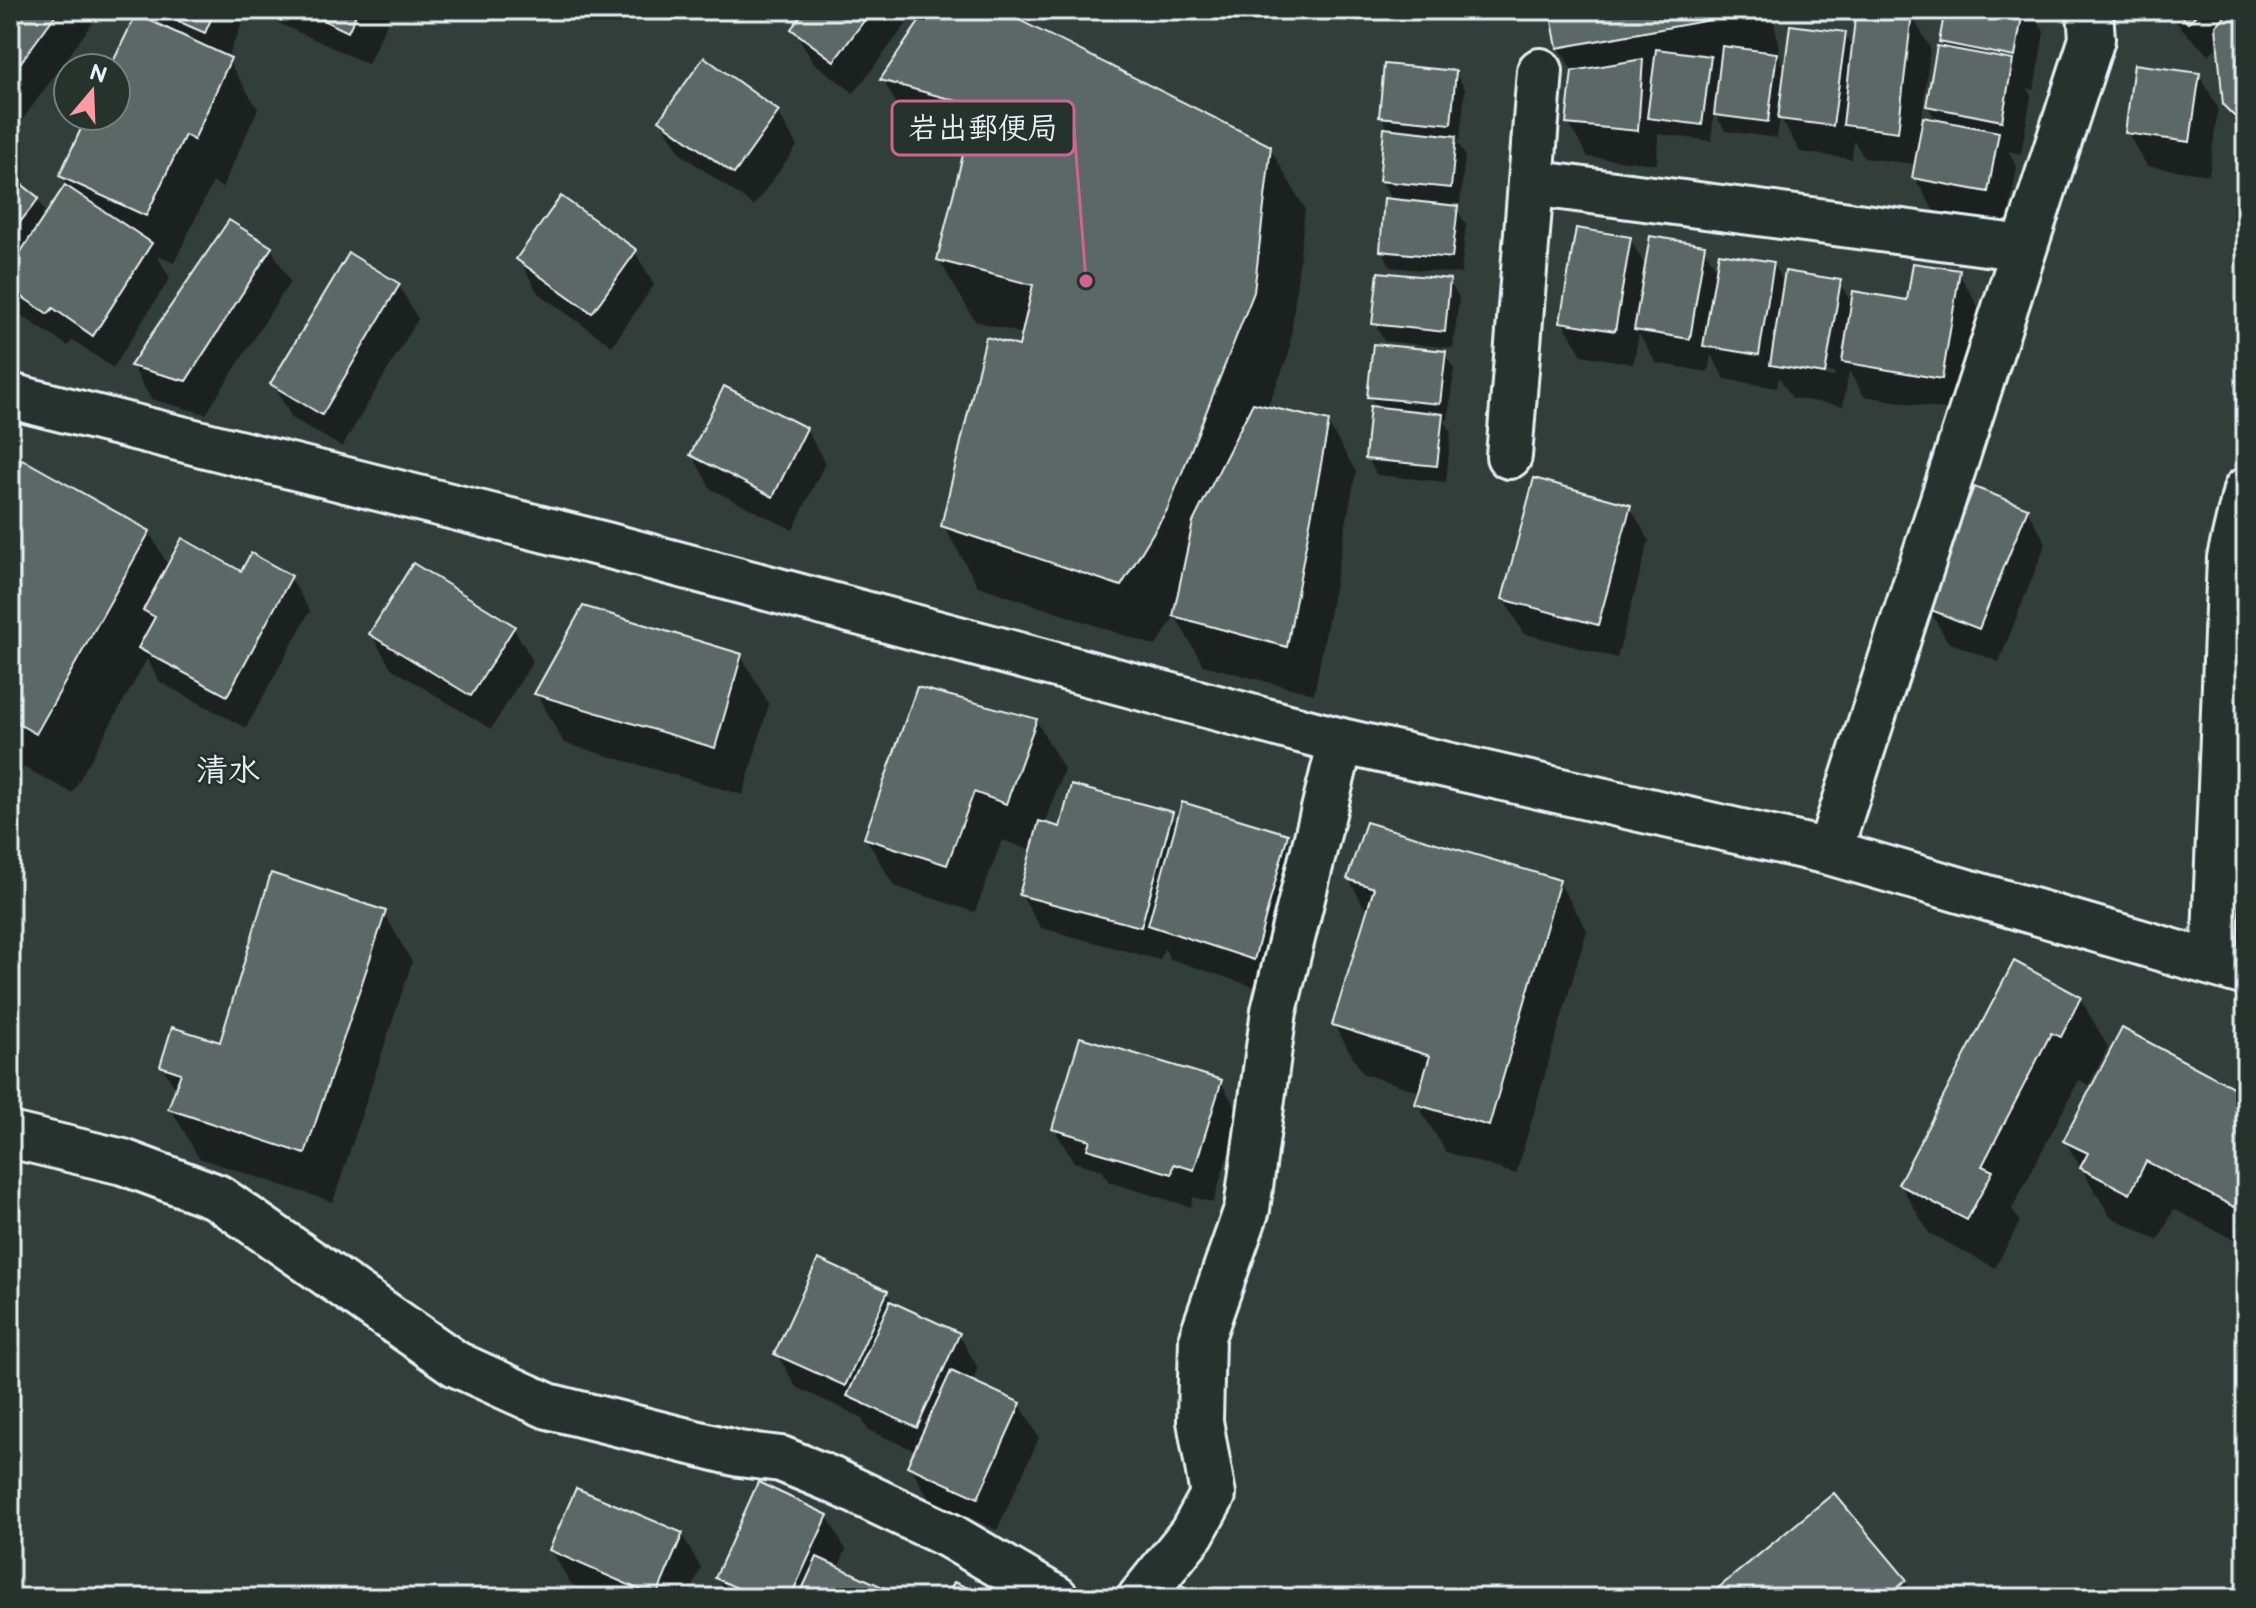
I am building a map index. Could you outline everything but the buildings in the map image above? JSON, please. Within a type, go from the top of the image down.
[{"type":"street","points":[[1829,852],[2092,39],[2090,10]]},
{"type":"street","points":[[1509,456],[1540,71]]},
{"type":"street","points":[[1531,183],[2024,248]]},
{"type":"street","points":[[10,396],[606,545],[1341,741],[1829,852],[2230,968],[2230,558],[2246,490]]},
{"type":"street","points":[[1140,1598],[1192,1533],[1213,1495],[1200,1421],[1202,1337],[1247,1209],[1274,1011],[1341,741]]},
{"type":"street","points":[[10,1135],[123,1162],[217,1197],[456,1364],[548,1406],[739,1454],[781,1459],[950,1536],[1056,1598]]},
{"type":"place","name":"岩出郵便局","points":[[1086,281]]},
{"type":"district","name":"清水","points":[[228,770]]}]
